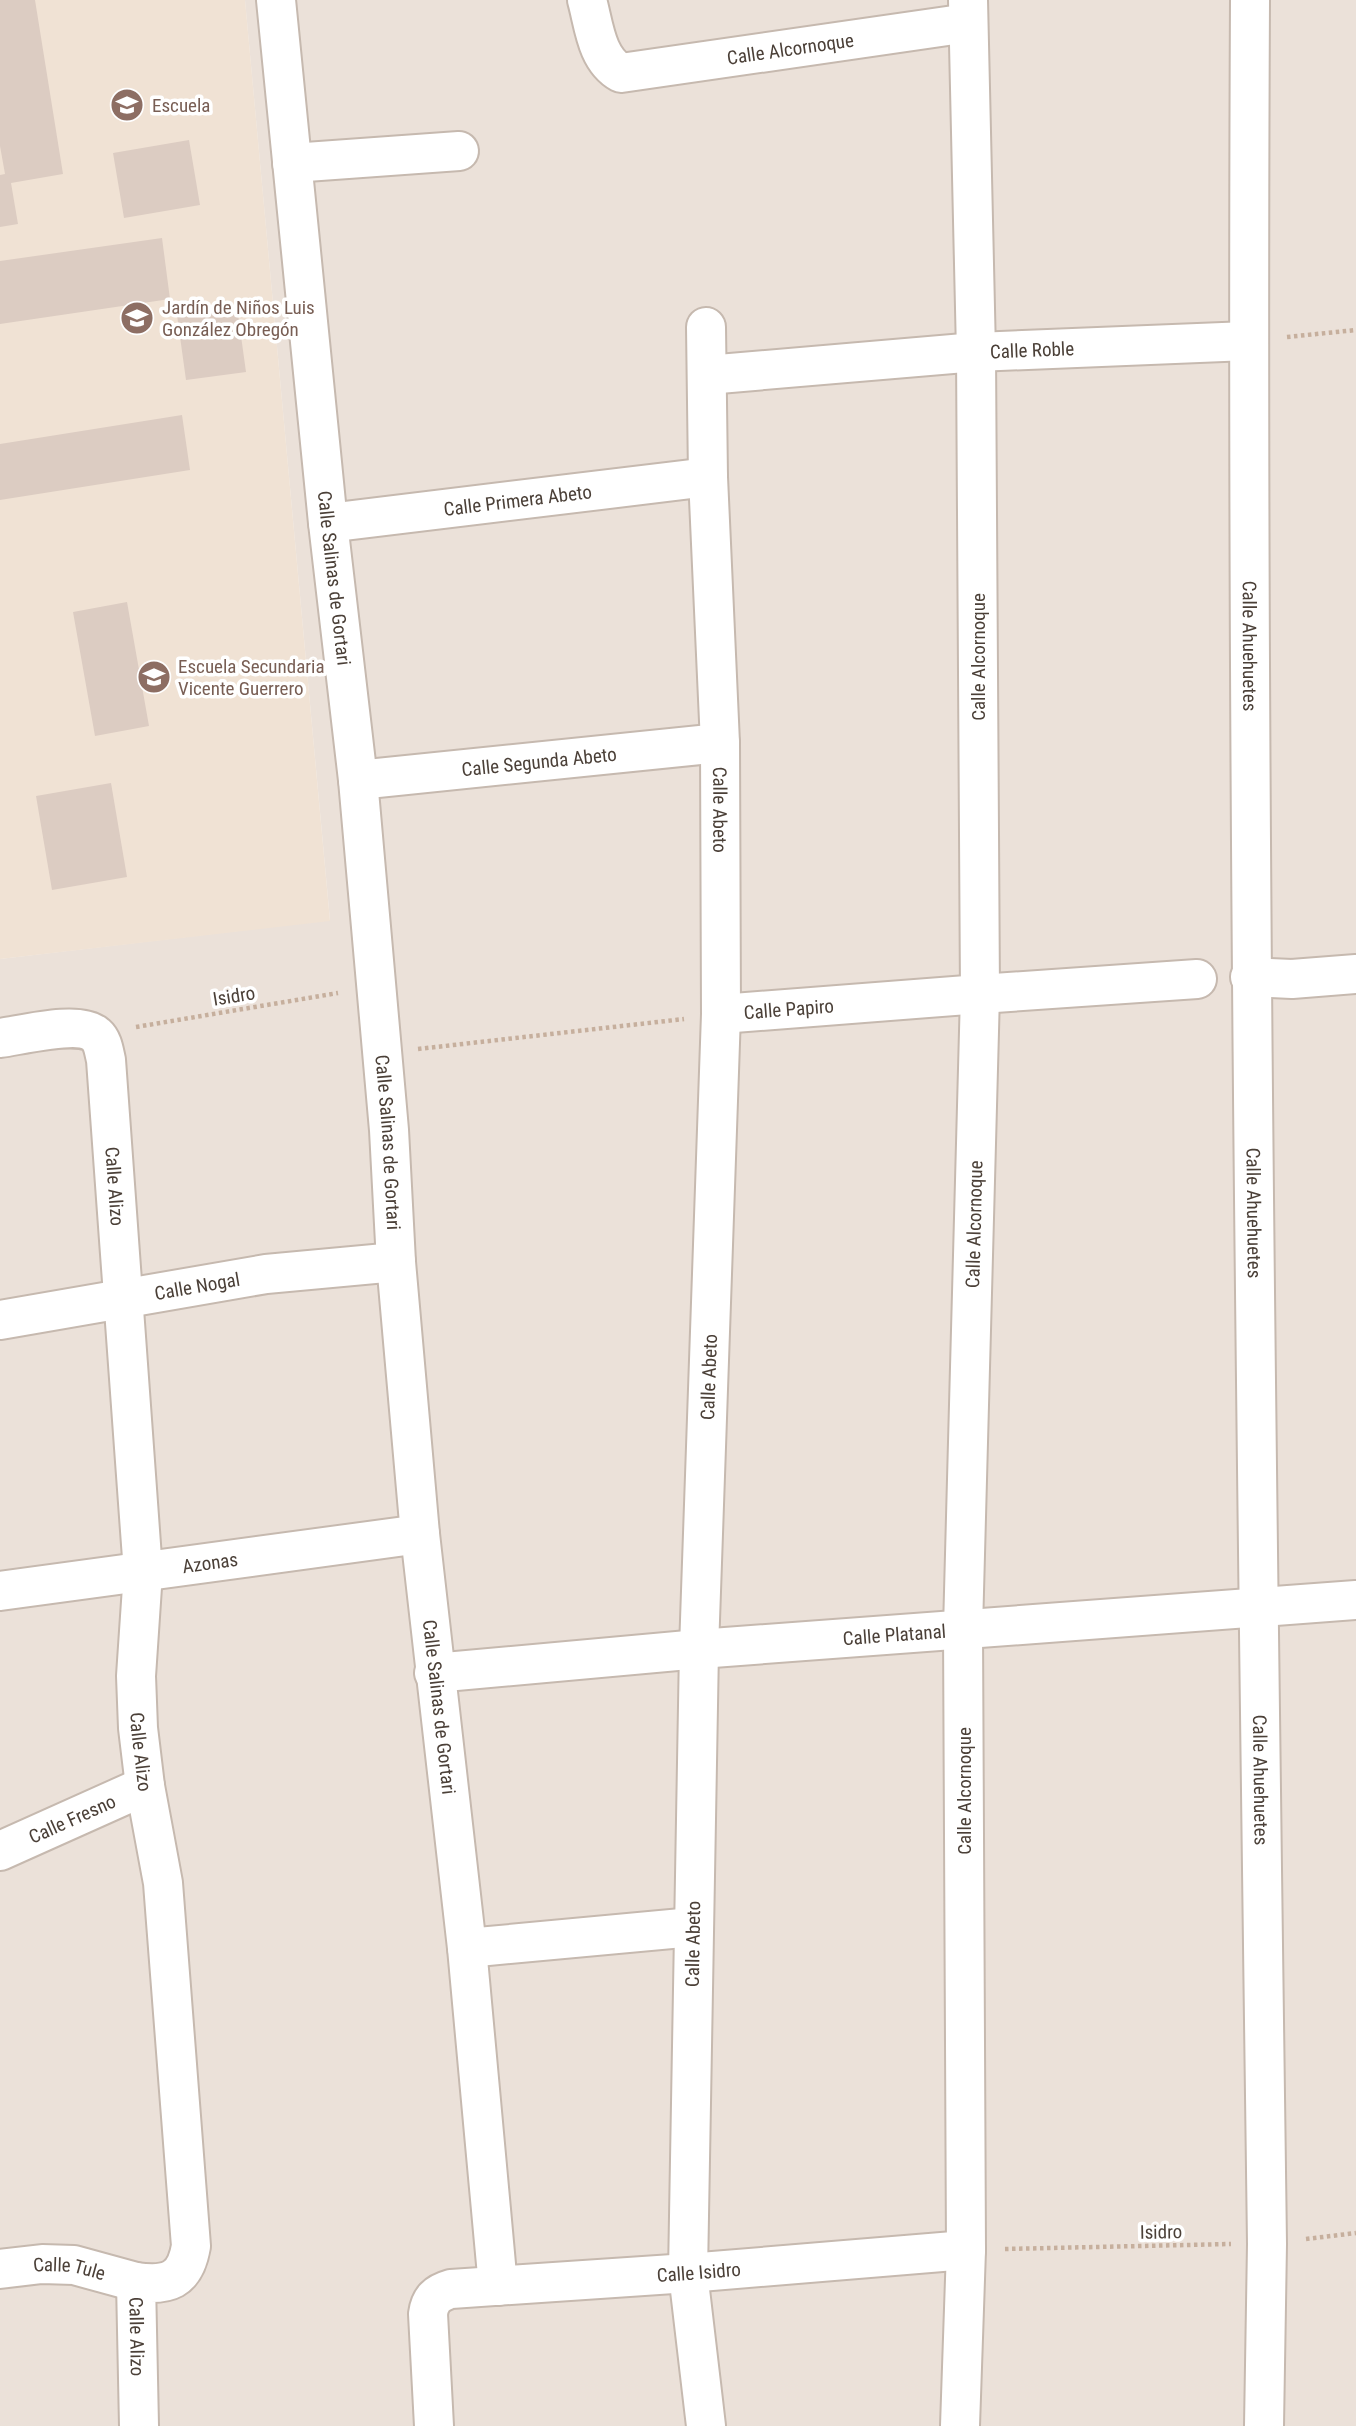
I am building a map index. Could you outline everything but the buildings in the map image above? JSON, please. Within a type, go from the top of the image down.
[{"type":"street","name":"Calle Salinas de Gortari","points":[[275,0],[328,523],[358,780],[390,1130],[396,1262],[419,1534],[467,1948],[499,2286]]},
{"type":"street","name":"Calle Alcornoque","points":[[587,0],[601,53],[614,69],[621,73],[968,11],[976,352],[980,994],[963,1629],[966,2250],[960,2426]]},
{"type":"street","name":"Calle Ahuehuetes","points":[[1250,0],[1250,977],[1267,2244],[1264,2426]]},
{"type":"street","points":[[292,163],[460,151]]},
{"type":"street","name":"Calle Abeto","points":[[706,327],[708,477],[720,743],[721,1014],[699,1649],[688,2273],[706,2426]]},
{"type":"street","name":"Calle Roble","points":[[707,375],[976,352],[1248,341]]},
{"type":"street","name":"Calle Primera Abeto","points":[[328,523],[708,477]]},
{"type":"street","name":"Calle Segunda Abeto","points":[[358,780],[720,743]]},
{"type":"street","points":[[1250,977],[1292,979],[1356,974]]},
{"type":"street","name":"Calle Papiro","points":[[721,1014],[1196,979]]},
{"type":"street","points":[[0,1038],[76,1027],[98,1037]]},
{"type":"street","name":"Calle Alizo","points":[[98,1037],[107,1060],[142,1572],[136,1676],[138,1728],[145,1786],[163,1882],[191,2246],[188,2261],[172,2280],[158,2285],[136,2282],[139,2426]]},
{"type":"street","name":"Calle Nogal","points":[[0,1320],[266,1275],[396,1262]]},
{"type":"street","name":"Azonas","points":[[0,1591],[419,1534]]},
{"type":"street","name":"Calle Platanal","points":[[434,1673],[699,1649],[1356,1600]]},
{"type":"street","name":"Calle Fresno","points":[[0,1851],[145,1786]]},
{"type":"street","points":[[467,1948],[693,1927]]},
{"type":"street","name":"Calle Isidro","points":[[434,2426],[428,2314],[429,2305],[440,2292],[451,2289],[966,2250]]},
{"type":"street","name":"Calle Tule","points":[[0,2269],[42,2263],[74,2265],[136,2282]]},
{"type":"path","points":[[1248,341],[1356,330]]},
{"type":"path","name":"Isidro","points":[[98,1037],[118,1030],[375,986]]},
{"type":"path","name":"Calle Papiro","points":[[383,1054],[721,1014]]},
{"type":"path","name":"Isidro","points":[[966,2250],[1267,2244],[1356,2233]]},
{"type":"shaded area","name":"Escuela Secundaria Vicente Guerrero","points":[[0,0],[245,0],[330,921],[0,959]]},
{"type":"shaded area","points":[[245,0],[1356,0],[1356,2426],[0,2426],[0,959],[330,920]]},
{"type":"place","name":"Escuela","points":[[127,105]]},
{"type":"place","name":"Jardín de Niños Luis González Obregón","points":[[137,318]]},
{"type":"place","name":"Escuela Secundaria Vicente Guerrero","points":[[154,677]]}]
